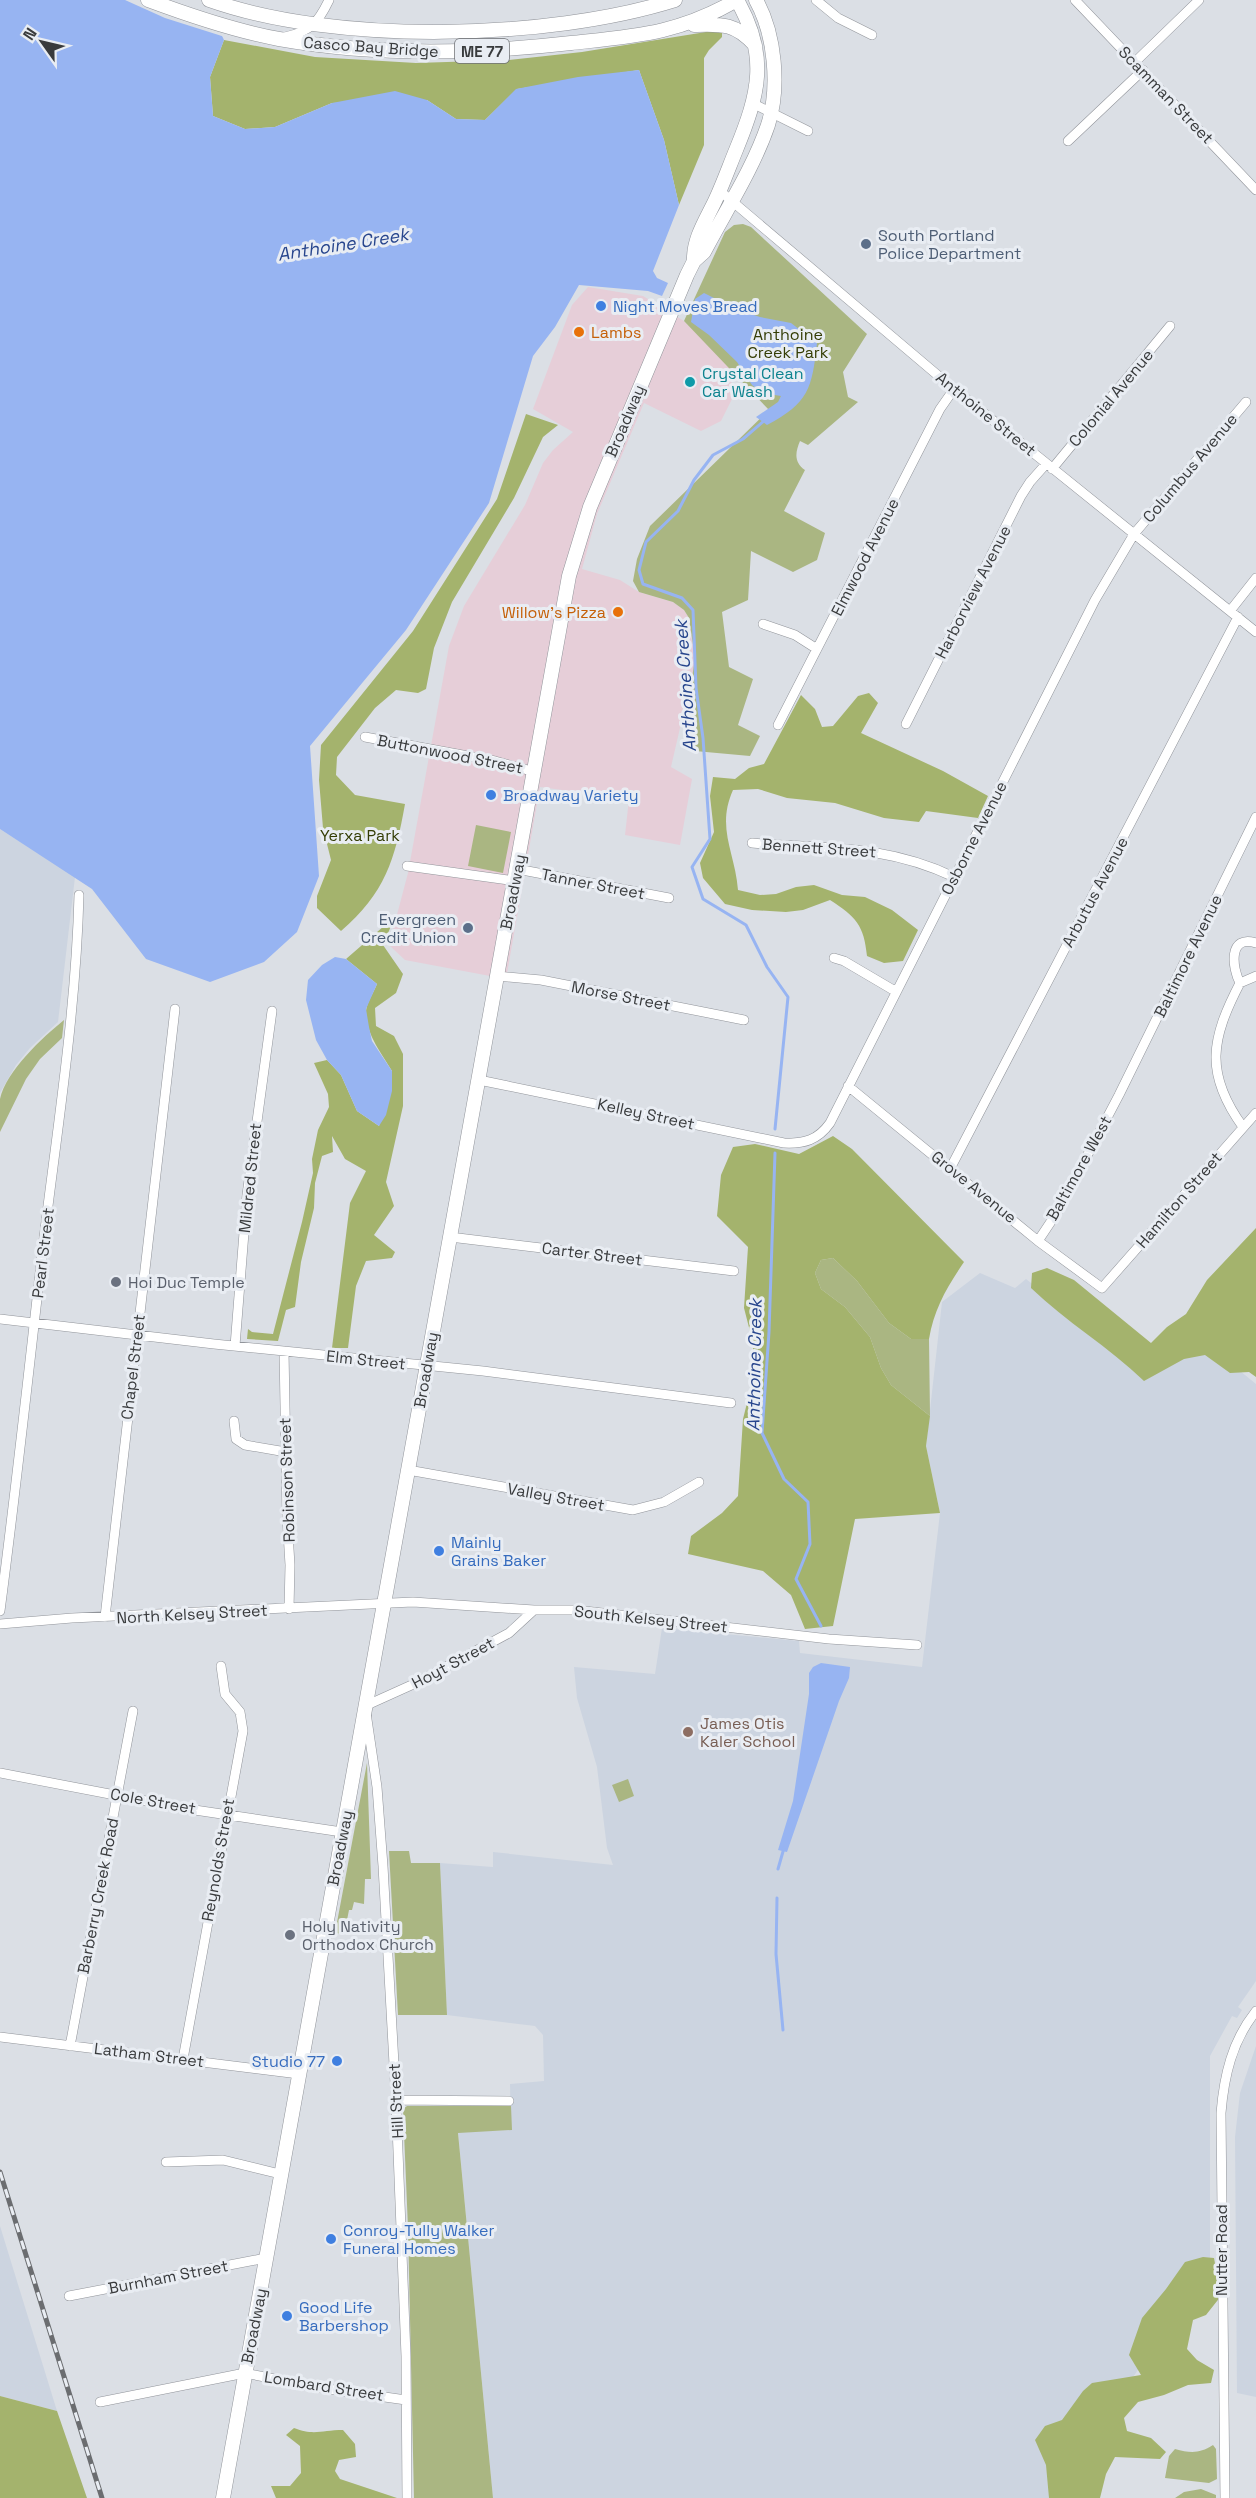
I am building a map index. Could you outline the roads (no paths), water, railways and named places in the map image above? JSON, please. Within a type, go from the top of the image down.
[{"type":"main road","name":"Casco Bay Bridge","points":[[148,0],[210,22],[277,38],[376,50],[483,51],[625,38],[686,25],[737,0]]},
{"type":"main road","name":"Casco Bay Bridge","points":[[209,0],[282,19],[316,24],[413,30],[498,29],[580,21],[675,0]]},
{"type":"main road","name":"Broadway","points":[[223,2498],[567,587],[578,541],[629,412],[694,261],[704,252],[726,195],[754,104],[758,66],[755,45],[747,17],[737,0]]},
{"type":"main road","name":"Broadway","points":[[726,195],[756,154],[771,113],[773,53],[763,14],[756,0]]},
{"type":"main road","points":[[686,25],[729,26],[745,34],[755,45]]},
{"type":"street","points":[[277,38],[299,33],[316,24],[330,0]]},
{"type":"street","points":[[816,0],[838,18],[872,35]]},
{"type":"street","name":"Scamman Street","points":[[1075,0],[1256,190]]},
{"type":"street","points":[[1135,62],[1199,0]]},
{"type":"street","points":[[1068,141],[1143,70]]},
{"type":"street","points":[[754,104],[808,131]]},
{"type":"street","name":"Anthoine Street","points":[[726,195],[954,389],[1256,632]]},
{"type":"street","name":"Colonial Avenue","points":[[1049,466],[1170,326]]},
{"type":"street","name":"Elmwood Avenue","points":[[778,725],[940,409],[954,389]]},
{"type":"street","name":"Columbus Avenue","points":[[1134,534],[1246,402]]},
{"type":"street","name":"Harborview Avenue","points":[[906,724],[1022,496],[1030,482],[1049,466]]},
{"type":"street","name":"Osborne Avenue","points":[[813,1140],[830,1123],[1095,600],[1134,534]]},
{"type":"street","name":"Arbutus Avenue","points":[[951,1167],[1234,614],[1256,578]]},
{"type":"street","points":[[763,624],[795,635],[817,649]]},
{"type":"street","name":"Buttonwood Street","points":[[365,737],[495,761],[535,772]]},
{"type":"street","name":"Baltimore Avenue","points":[[1119,1095],[1256,817]]},
{"type":"street","name":"Bennett Street","points":[[752,843],[837,847],[879,852],[934,867],[954,877]]},
{"type":"street","name":"Tanner Street","points":[[407,866],[516,875],[669,898]]},
{"type":"street","name":"Pearl Street","points":[[0,1611],[69,1025],[78,938],[79,895]]},
{"type":"street","points":[[1240,983],[1234,973],[1232,957],[1242,943],[1256,943]]},
{"type":"street","points":[[834,958],[844,961],[895,992]]},
{"type":"street","name":"Morse Street","points":[[497,976],[541,980],[744,1020]]},
{"type":"street","points":[[1243,1127],[1229,1108],[1221,1087],[1215,1049],[1221,1022],[1240,983],[1256,976]]},
{"type":"street","name":"Chapel Street","points":[[105,1617],[175,1009]]},
{"type":"street","name":"Mildred Street","points":[[235,1346],[247,1195],[272,1011]]},
{"type":"street","name":"Kelley Street","points":[[479,1080],[784,1143],[804,1143],[813,1140]]},
{"type":"street","name":"Grove Avenue","points":[[848,1086],[951,1167],[1038,1240],[1102,1288]]},
{"type":"street","name":"Baltimore West","points":[[1038,1240],[1058,1211],[1119,1095]]},
{"type":"street","name":"Hamilton Street","points":[[1102,1288],[1256,1113]]},
{"type":"street","name":"Carter Street","points":[[450,1236],[734,1271]]},
{"type":"street","name":"Elm Street","points":[[0,1319],[426,1367],[483,1371],[731,1403]]},
{"type":"street","name":"Robinson Street","points":[[284,1351],[290,1565],[289,1609]]},
{"type":"street","points":[[234,1421],[236,1439],[245,1445],[286,1452]]},
{"type":"street","name":"Valley Street","points":[[408,1470],[633,1510],[664,1502],[699,1482]]},
{"type":"street","name":"South Kelsey Street","points":[[384,1604],[413,1602],[534,1610],[576,1610],[808,1637],[917,1645]]},
{"type":"street","name":"North Kelsey Street","points":[[0,1624],[384,1604]]},
{"type":"street","name":"Hoyt Street","points":[[365,1706],[416,1683],[508,1633],[534,1610]]},
{"type":"street","name":"Reynolds Street","points":[[183,2059],[243,1725],[240,1712],[225,1694],[221,1666]]},
{"type":"street","name":"Hill Street","points":[[365,1706],[377,1787],[396,2100],[407,2498]]},
{"type":"street","name":"Barberry Creek Road","points":[[70,2046],[133,1712]]},
{"type":"street","name":"Cole Street","points":[[0,1773],[226,1814],[342,1832]]},
{"type":"street","name":"Nutter Road","points":[[1224,2498],[1222,2095],[1234,2049],[1256,2011]]},
{"type":"street","name":"Latham Street","points":[[0,2037],[299,2074]]},
{"type":"street","points":[[396,2100],[509,2101]]},
{"type":"street","points":[[166,2162],[223,2160],[280,2174]]},
{"type":"street","name":"Burnham Street","points":[[69,2296],[266,2258]]},
{"type":"street","name":"Lombard Street","points":[[100,2402],[245,2373],[315,2387],[406,2400]]},
{"type":"water","points":[[0,0],[205,0],[224,40],[210,77],[213,116],[245,129],[275,127],[332,103],[395,91],[427,100],[456,119],[485,120],[516,89],[578,77],[639,70],[664,140],[679,205],[653,271],[657,278],[668,283],[662,296],[648,291],[579,285],[555,327],[533,356],[489,503],[406,630],[310,746],[319,876],[297,932],[264,962],[210,982],[146,959],[92,889],[0,829]]},
{"type":"water","points":[[704,293],[736,309],[760,317],[791,323],[817,343],[813,372],[806,393],[792,409],[767,425],[756,417],[778,402],[781,396],[762,393],[752,385],[737,362],[709,335],[691,322],[695,299]]},
{"type":"water","points":[[335,957],[346,959],[377,984],[366,1009],[369,1027],[372,1041],[392,1071],[392,1091],[386,1115],[379,1126],[357,1111],[341,1075],[327,1060],[316,1040],[306,1000],[308,980],[322,965]]},
{"type":"water","points":[[821,1663],[850,1667],[849,1678],[787,1852],[778,1850],[793,1801],[809,1694],[809,1673],[813,1667]]},
{"type":"waterway","name":"Anthoine Creek","points":[[765,420],[743,439],[713,455],[694,480],[678,511],[646,542],[639,570],[643,584],[682,598],[693,610],[696,688],[703,738],[710,839],[692,867],[703,899],[746,925],[767,967],[788,997],[775,1129]]},
{"type":"waterway","name":"Anthoine Creek","points":[[775,1153],[769,1332],[762,1433],[784,1479],[808,1502],[810,1544],[796,1579],[821,1626]]},
{"type":"waterway","name":"Anthoine Creek","points":[[778,1869],[784,1848]]},
{"type":"waterway","name":"Anthoine Creek","points":[[777,1898],[776,1954],[783,2030]]},
{"type":"railway","points":[[0,2172],[102,2498]]},
{"type":"place","name":"South Portland Police Department","points":[[866,244]]},
{"type":"place","name":"Night Moves Bread","points":[[601,306]]},
{"type":"place","name":"Lambs","points":[[579,332]]},
{"type":"place","name":"Crystal Clean Car Wash","points":[[690,382]]},
{"type":"place","name":"Willow's Pizza","points":[[618,612]]},
{"type":"place","name":"Broadway Variety","points":[[491,795]]},
{"type":"place","name":"Evergreen Credit Union","points":[[468,928]]},
{"type":"place","name":"Hoi Duc Temple","points":[[116,1282]]},
{"type":"place","name":"Mainly Grains Baker","points":[[439,1551]]},
{"type":"place","name":"James Otis Kaler School","points":[[688,1732]]},
{"type":"place","name":"Holy Nativity Orthodox Church","points":[[290,1935]]},
{"type":"place","name":"Studio 77","points":[[337,2061]]},
{"type":"place","name":"Conroy-Tully Walker Funeral Homes","points":[[331,2239]]},
{"type":"place","name":"Good Life Barbershop","points":[[287,2316]]},
{"type":"park label","name":"Anthoine Creek Park","points":[[788,343]]},
{"type":"park label","name":"Yerxa Park","points":[[360,835]]}]
